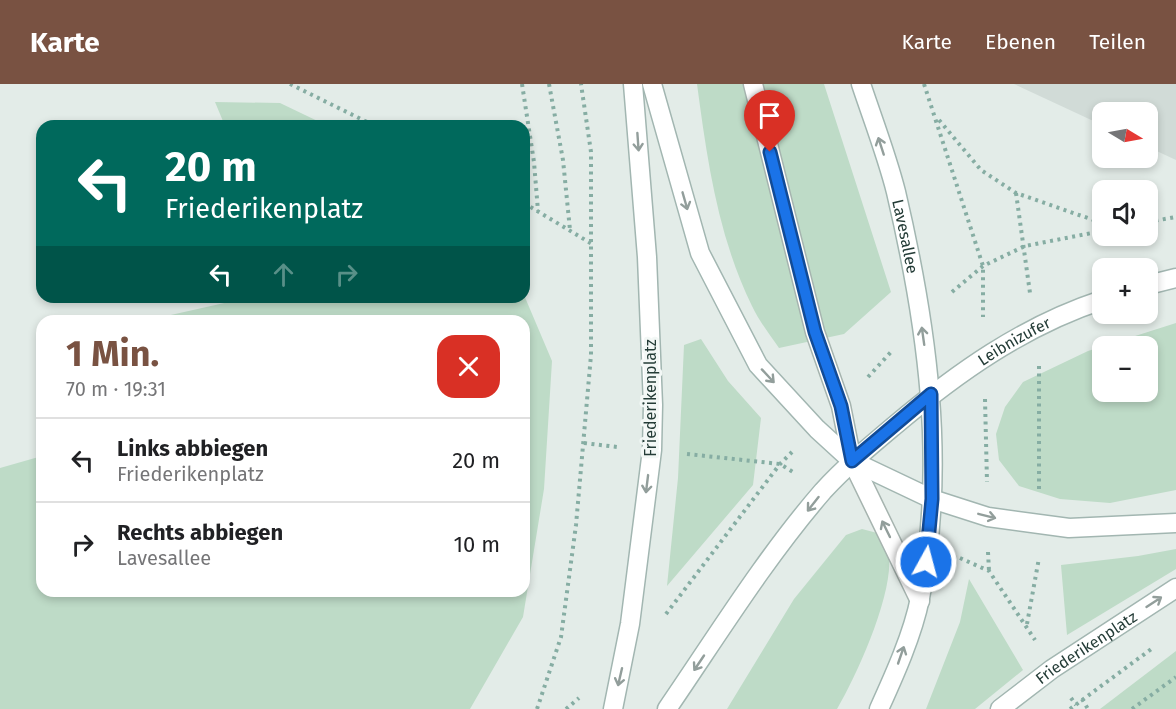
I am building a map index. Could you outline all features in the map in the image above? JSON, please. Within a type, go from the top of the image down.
[{"type":"main road","name":"Friederikenplatz","points":[[613,709],[623,662],[652,450],[653,405],[646,257],[633,84]]},
{"type":"main road","points":[[652,84],[700,253],[758,365],[817,429],[852,461],[932,499],[988,517],[1069,528],[1176,523]]},
{"type":"main road","points":[[753,84],[815,332],[841,406],[852,461],[920,601]]},
{"type":"main road","name":"Lavesallee","points":[[861,84],[896,191],[921,319],[931,394]]},
{"type":"main road","points":[[1158,282],[1176,278]]},
{"type":"main road","name":"Leibnizufer","points":[[931,394],[983,357],[1033,328],[1092,303]]},
{"type":"main road","points":[[667,709],[761,573],[823,491],[852,461],[931,394]]},
{"type":"main road","points":[[879,709],[892,680],[920,601],[932,499],[931,394]]},
{"type":"main road","name":"Friederikenplatz","points":[[1000,709],[1052,669],[1176,588]]},
{"type":"path","points":[[290,84],[363,120]]},
{"type":"path","points":[[522,84],[528,120]]},
{"type":"path","points":[[549,84],[563,160],[570,230]]},
{"type":"path","points":[[537,709],[561,637],[576,525],[591,355],[593,244],[591,152],[581,84]]},
{"type":"path","points":[[924,84],[983,266],[989,571],[1026,625],[1039,562],[1040,375],[1025,246],[1016,193]]},
{"type":"path","points":[[936,117],[981,170],[1016,193],[1092,220]]},
{"type":"path","points":[[530,136],[538,211]]},
{"type":"path","points":[[530,206],[593,244]]},
{"type":"path","points":[[1158,220],[1176,217]]},
{"type":"path","points":[[841,406],[921,319],[983,266],[1025,246],[1092,233]]},
{"type":"path","points":[[566,709],[623,662],[680,600],[780,464],[817,429]]},
{"type":"path","points":[[1070,709],[1157,645]]},
{"type":"path","points":[[1132,709],[1176,677]]},
{"type":"path","points":[[1082,699],[1088,709]]},
{"type":"shaded area","points":[[1014,84],[1176,84],[1176,160],[1158,152],[1158,102],[1092,102],[1092,120]]},
{"type":"green space","points":[[697,84],[824,84],[891,292],[844,334],[779,348],[758,317],[740,280],[722,225],[705,141]]},
{"type":"green space","points":[[215,102],[280,103],[315,120],[222,120]]},
{"type":"green space","points":[[224,303],[527,303],[552,361],[544,489],[530,574],[530,315],[171,315]]},
{"type":"green space","points":[[1176,323],[1176,490],[1110,503],[1060,499],[1019,486],[999,460],[996,434],[1005,407],[1023,382],[1092,350],[1092,402],[1158,402],[1158,336],[1135,336]]},
{"type":"green space","points":[[701,339],[728,381],[761,418],[753,485],[667,586],[678,478],[684,345]]},
{"type":"green space","points":[[36,458],[36,597],[526,597],[523,617],[470,709],[0,709],[0,468]]},
{"type":"green space","points":[[862,529],[881,534],[889,556],[889,572],[880,613],[863,656],[837,709],[727,709],[794,599],[846,535]]},
{"type":"green space","points":[[1176,549],[1176,569],[1067,635],[1061,565]]},
{"type":"green space","points":[[969,579],[1023,670],[975,709],[926,709],[960,622]]},
{"type":"green space","points":[[1176,651],[1176,709],[1100,709]]},
{"type":"route","points":[[770,152],[815,332],[841,406],[852,461],[931,394],[932,499],[926,562]]}]
